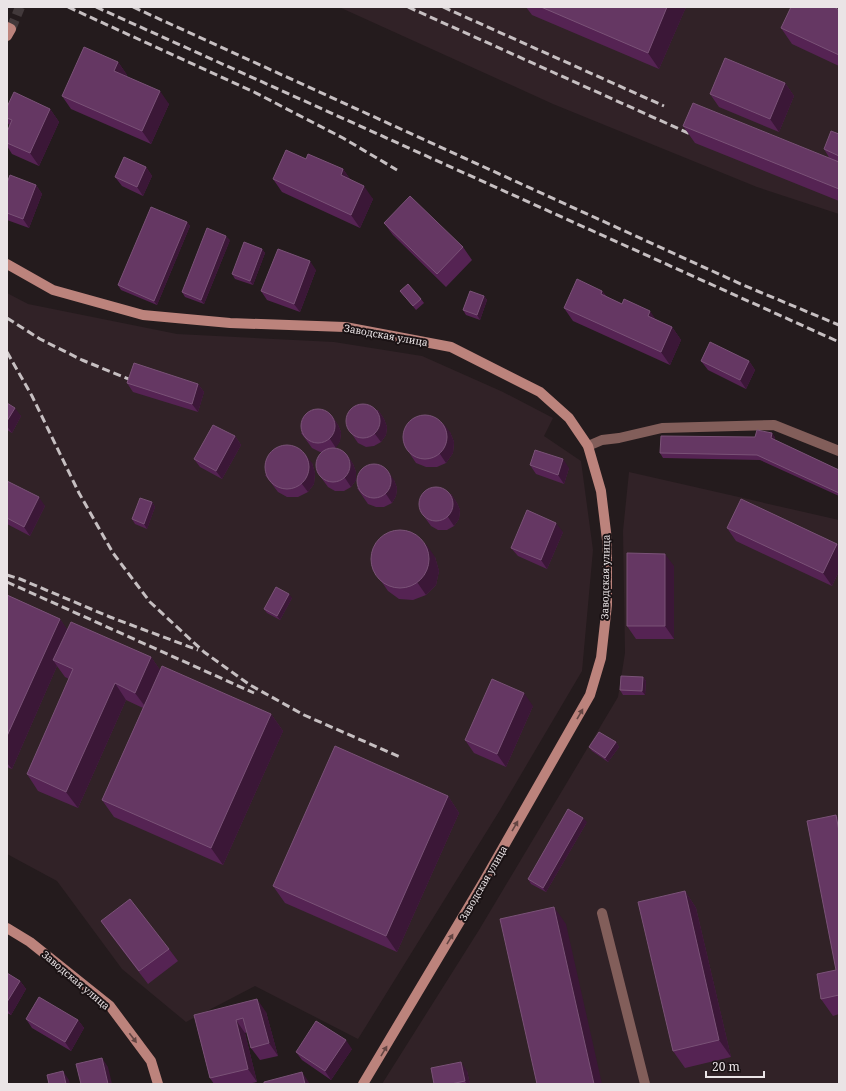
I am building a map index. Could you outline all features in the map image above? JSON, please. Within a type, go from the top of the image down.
[{"type":"main road","name":"Заводская улица","points":[[7,264],[52,290],[143,315],[230,323],[345,327],[451,347],[540,392],[569,418],[588,446],[601,491],[607,540],[607,605],[601,658],[590,695],[484,881],[363,1084]]},
{"type":"main road","name":"Заводская улица","points":[[7,928],[30,942],[110,1006],[151,1061],[158,1084]]},
{"type":"lane","points":[[588,446],[602,440],[619,438],[662,428],[774,425],[839,451]]},
{"type":"lane","points":[[602,913],[645,1084]]},
{"type":"shaded area","points":[[339,7],[839,7],[839,214],[757,187],[553,104]]},
{"type":"shaded area","points":[[7,293],[28,304],[177,334],[334,342],[422,356],[503,392],[553,418],[544,436],[581,461],[593,550],[582,671],[500,810],[358,1039],[255,986],[186,1022],[122,969],[57,881],[7,854]]},
{"type":"shaded area","points":[[629,472],[839,520],[839,1084],[382,1084],[479,930],[618,697],[625,653],[623,531]]},
{"type":"building","points":[[541,7],[667,7],[648,53]]},
{"type":"building","points":[[791,7],[834,7],[839,10],[839,55],[781,28]]},
{"type":"building","points":[[84,47],[118,62],[114,71],[160,91],[142,131],[62,96]]},
{"type":"building","points":[[725,58],[785,83],[770,119],[710,94]]},
{"type":"building","points":[[14,92],[50,109],[30,153],[7,143],[7,132],[12,120],[7,118],[7,107]]},
{"type":"building","points":[[693,103],[839,162],[839,189],[683,126]]},
{"type":"building","points":[[831,131],[839,134],[839,156],[824,149]]},
{"type":"building","points":[[286,150],[306,159],[308,154],[343,169],[341,175],[364,186],[351,215],[273,179]]},
{"type":"building","points":[[124,157],[146,167],[137,187],[115,177]]},
{"type":"building","points":[[10,175],[36,185],[23,219],[7,213],[7,183]]},
{"type":"building","points":[[410,196],[463,247],[437,274],[384,223]]},
{"type":"building","points":[[151,207],[187,222],[154,301],[118,285]]},
{"type":"building","points":[[207,228],[226,236],[201,300],[182,292]]},
{"type":"building","points":[[244,242],[262,249],[250,281],[232,274]]},
{"type":"building","points":[[278,249],[310,261],[294,304],[261,291]]},
{"type":"building","points":[[577,279],[602,291],[601,294],[622,304],[624,299],[650,311],[648,316],[672,327],[661,352],[564,308]]},
{"type":"building","points":[[408,284],[421,299],[413,306],[400,291]]},
{"type":"building","points":[[470,291],[484,296],[477,315],[463,310]]},
{"type":"building","points":[[710,342],[749,361],[740,380],[701,361]]},
{"type":"building","points":[[134,363],[198,384],[192,404],[127,383]]},
{"type":"building","points":[[7,403],[15,408],[7,421]]},
{"type":"building","points":[[360,404],[366,404],[370,405],[377,411],[380,421],[379,428],[373,435],[366,438],[360,438],[356,437],[349,431],[346,424],[346,418],[347,414],[353,407]]},
{"type":"building","points":[[315,409],[321,409],[325,410],[332,416],[335,426],[334,433],[328,440],[321,443],[315,443],[311,442],[304,436],[301,429],[301,423],[302,419],[308,412]]},
{"type":"building","points":[[421,415],[429,415],[434,416],[441,421],[446,428],[446,446],[441,453],[434,458],[421,459],[413,456],[406,449],[403,441],[403,433],[406,425],[413,418]]},
{"type":"building","points":[[213,425],[235,436],[216,471],[194,459]]},
{"type":"building","points":[[757,430],[772,433],[771,438],[839,470],[839,493],[757,455],[660,453],[661,436],[755,437]]},
{"type":"building","points":[[283,445],[291,445],[296,446],[303,451],[308,458],[308,476],[303,483],[296,488],[283,489],[275,486],[268,479],[265,471],[265,463],[268,455],[275,448]]},
{"type":"building","points":[[330,448],[336,448],[340,449],[347,455],[350,465],[349,472],[343,479],[336,482],[330,482],[326,481],[319,475],[316,468],[316,462],[317,458],[323,451]]},
{"type":"building","points":[[535,450],[563,459],[558,475],[530,465]]},
{"type":"building","points":[[371,464],[377,464],[381,465],[388,471],[391,481],[390,488],[384,495],[377,498],[371,498],[367,497],[360,491],[357,484],[357,478],[358,474],[364,467]]},
{"type":"building","points":[[7,481],[39,497],[24,527],[7,518]]},
{"type":"building","points":[[433,487],[439,487],[443,488],[450,494],[453,504],[452,511],[446,518],[439,521],[433,521],[429,520],[422,514],[419,507],[419,501],[420,497],[426,490]]},
{"type":"building","points":[[140,498],[152,502],[144,524],[132,519]]},
{"type":"building","points":[[741,499],[837,544],[823,573],[727,528]]},
{"type":"building","points":[[527,510],[556,523],[541,560],[511,548]]},
{"type":"building","points":[[400,530],[411,532],[424,543],[427,548],[429,559],[427,570],[416,583],[411,586],[400,588],[389,586],[376,575],[373,570],[371,559],[373,548],[384,535],[389,532]]},
{"type":"building","points":[[627,553],[665,554],[665,626],[627,626]]},
{"type":"building","points":[[276,587],[289,594],[277,616],[264,609]]},
{"type":"building","points":[[7,595],[60,619],[7,736]]},
{"type":"building","points":[[71,622],[151,657],[135,693],[115,683],[66,792],[27,774],[73,669],[53,660]]},
{"type":"building","points":[[162,666],[271,714],[211,848],[102,800]]},
{"type":"building","points":[[621,676],[643,677],[642,691],[620,690]]},
{"type":"building","points":[[492,679],[524,693],[497,754],[465,740]]},
{"type":"building","points":[[599,732],[616,742],[605,758],[589,747]]},
{"type":"building","points":[[335,746],[448,796],[386,936],[273,886]]},
{"type":"building","points":[[568,809],[583,818],[543,888],[528,879]]},
{"type":"building","points":[[836,815],[839,831],[839,995],[821,999],[817,974],[836,970],[807,821]]},
{"type":"building","points":[[685,891],[719,1040],[673,1051],[638,902]]},
{"type":"building","points":[[130,899],[169,949],[139,971],[101,921]]},
{"type":"building","points":[[554,907],[594,1084],[537,1084],[500,919]]},
{"type":"building","points":[[7,973],[20,981],[7,1002]]},
{"type":"building","points":[[39,997],[78,1020],[65,1042],[26,1019]]},
{"type":"building","points":[[257,999],[269,1043],[251,1048],[243,1018],[236,1020],[248,1069],[210,1078],[194,1015]]},
{"type":"building","points":[[316,1021],[346,1040],[325,1071],[296,1052]]},
{"type":"building","points":[[102,1058],[108,1084],[81,1084],[76,1064]]},
{"type":"building","points":[[461,1062],[465,1081],[451,1084],[434,1084],[431,1068]]},
{"type":"building","points":[[63,1071],[66,1084],[49,1084],[47,1075]]},
{"type":"building","points":[[302,1072],[305,1084],[264,1084],[264,1082]]},
{"type":"tunnel","points":[[11,29],[20,7]]},
{"type":"railway","points":[[68,7],[254,92],[343,138],[397,170]]},
{"type":"railway","points":[[96,7],[839,342]]},
{"type":"railway","points":[[133,7],[743,285],[839,325]]},
{"type":"railway","points":[[408,7],[697,137]]},
{"type":"railway","points":[[443,7],[664,106]]},
{"type":"railway","points":[[7,318],[40,339],[82,360],[136,382]]},
{"type":"railway","points":[[7,352],[32,396],[79,493],[113,553],[150,602],[204,652],[250,685],[304,715],[400,757]]},
{"type":"railway","points":[[7,575],[20,579],[110,617],[198,650]]},
{"type":"railway","points":[[7,582],[254,693]]}]
